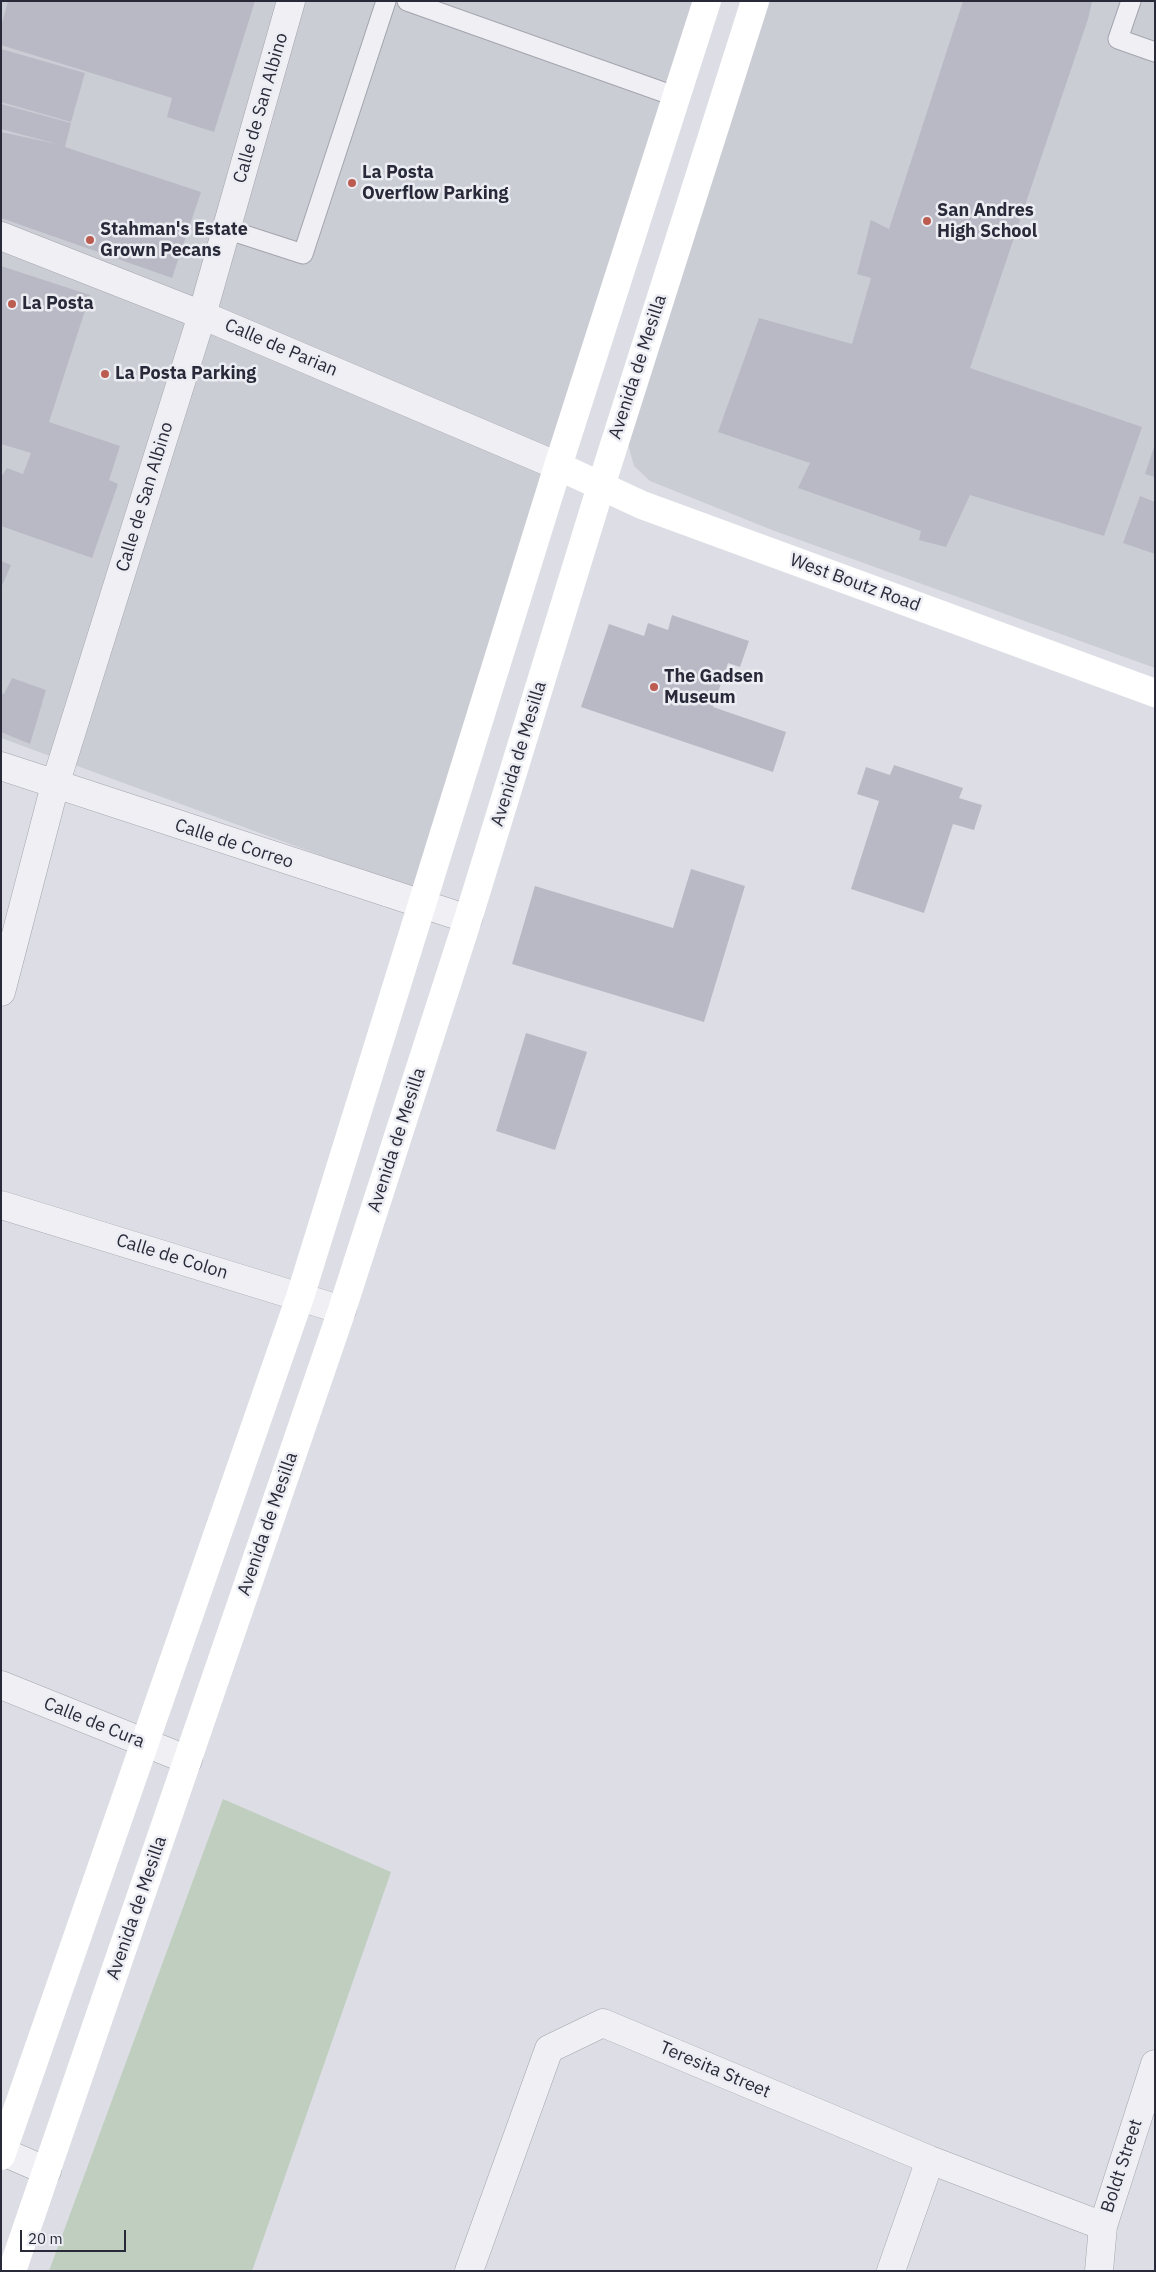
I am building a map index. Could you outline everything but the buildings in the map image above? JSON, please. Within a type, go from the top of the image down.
[{"type":"main road","points":[[2,2153],[300,1297],[558,466],[707,1]]},
{"type":"main road","name":"Avenida de Mesilla","points":[[12,2271],[342,1310],[468,919],[601,486],[755,1]]},
{"type":"main road","name":"West Boutz Road","points":[[558,466],[642,505],[1155,693]]},
{"type":"street","name":"Calle de San Albino","points":[[1,992],[54,785],[202,315],[291,1]]},
{"type":"street","name":"Calle de Parian","points":[[1,236],[202,315],[558,466]]},
{"type":"street","name":"Calle de Correo","points":[[1,766],[54,785],[468,919]]},
{"type":"street","name":"Calle de Colon","points":[[1,1205],[342,1310]]},
{"type":"street","name":"Calle de Cura","points":[[1,1685],[188,1760]]},
{"type":"street","name":"Teresita Street","points":[[469,2271],[549,2049],[602,2023],[930,2160],[1103,2226]]},
{"type":"street","name":"Boldt Street","points":[[1099,2271],[1103,2226],[1155,2064]]},
{"type":"street","points":[[2,2153],[47,2170]]},
{"type":"street","points":[[891,2271],[930,2160]]},
{"type":"lane","points":[[226,229],[303,254],[386,1]]},
{"type":"lane","points":[[407,1],[677,97]]},
{"type":"lane","points":[[1131,1],[1118,39],[1155,52]]},
{"type":"shaded area","points":[[1,1],[696,1],[415,890],[1,738]]},
{"type":"shaded area","name":"San Andres High School","points":[[770,1],[1155,1],[1155,668],[772,530],[650,481],[634,466],[627,441]]},
{"type":"green space","points":[[223,1799],[391,1872],[252,2271],[49,2271]]},
{"type":"place","name":"La Posta Overflow Parking","points":[[352,183]]},
{"type":"place","name":"San Andres High School","points":[[927,221]]},
{"type":"place","name":"Stahman's Estate Grown Pecans","points":[[90,240]]},
{"type":"place","name":"La Posta","points":[[12,304]]},
{"type":"place","name":"La Posta Parking","points":[[105,374]]},
{"type":"place","name":"The Gadsen Museum","points":[[654,687]]}]
